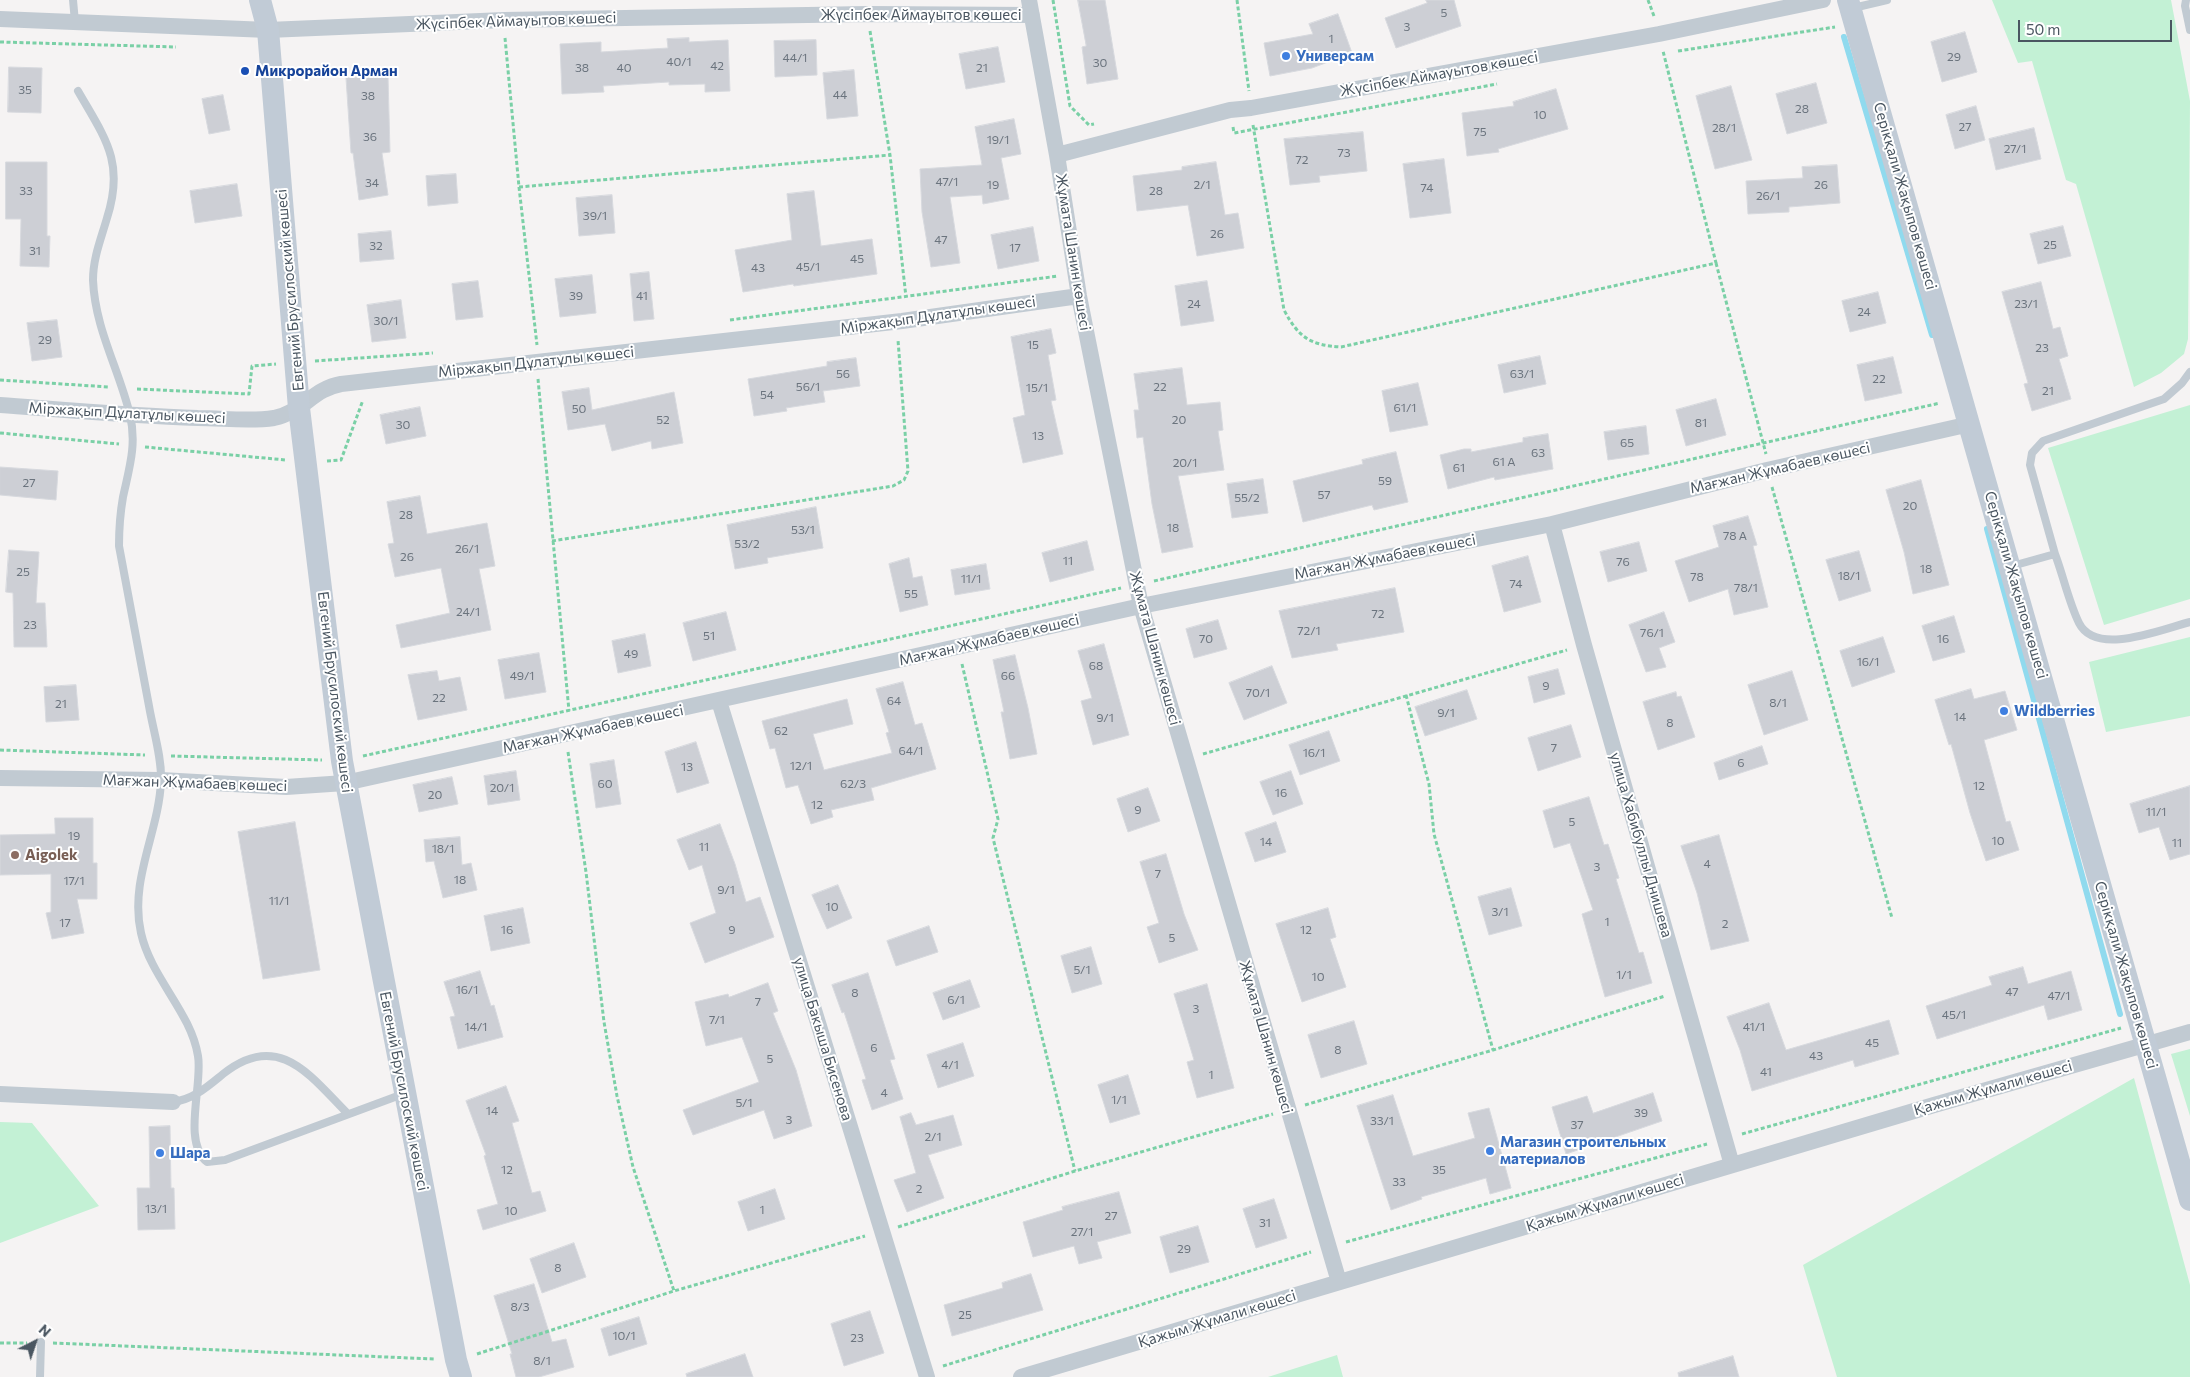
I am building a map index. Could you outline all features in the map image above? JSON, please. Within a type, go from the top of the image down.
[{"type":"main road","name":"Евгений Брусилоский көшесі","points":[[260,0],[268,30],[299,408],[345,783],[458,1369]]},
{"type":"main road","name":"Серікқали Жақыпов көшесі","points":[[1846,3],[1963,398],[2190,1200]]},
{"type":"street","name":"Жүсіпбек Аймауытов көшесі","points":[[1057,155],[1230,110],[1251,108],[1659,34],[1822,0]]},
{"type":"street","name":"Жүсіпбек Аймауытов көшесі","points":[[0,19],[268,30],[504,20],[868,14],[1031,8]]},
{"type":"street","name":"Жұмата Шанин көшесі","points":[[1031,8],[1079,296],[1141,606],[1339,1282]]},
{"type":"street","name":"Міржақып Дұлатұлы көшесі","points":[[0,405],[130,416],[260,419],[275,417],[299,408],[324,389],[341,384],[902,320],[1079,296]]},
{"type":"street","name":"Мағжан Жұмабаев көшесі","points":[[0,778],[161,780],[286,787],[345,783],[1141,606],[1552,524],[1767,470],[1970,424]]},
{"type":"street","name":"улица Хабибуллы Днишева","points":[[1552,524],[1584,645],[1732,1165]]},
{"type":"street","name":"улица Бакыша Бисенова","points":[[719,701],[882,1231],[933,1374]]},
{"type":"street","name":"Қажым Жұмали көшесі","points":[[1021,1377],[1732,1165],[2190,1032]]},
{"type":"street","points":[[0,1094],[174,1102]]},
{"type":"lane","points":[[73,0],[75,22]]},
{"type":"lane","points":[[1846,3],[1887,0]]},
{"type":"lane","points":[[2186,0],[2185,6],[2190,30]]},
{"type":"lane","points":[[78,91],[107,142],[114,168],[112,202],[94,260],[94,280],[99,325],[130,416],[133,446],[132,464],[120,520],[119,546],[161,780],[141,878],[138,905],[141,933],[152,964],[185,1022],[196,1048],[200,1069],[195,1096],[198,1149],[202,1157],[208,1162],[225,1160],[405,1094]]},
{"type":"lane","points":[[2190,372],[2182,384],[2164,399],[2044,441],[2032,453],[2030,465],[2055,554],[2080,625],[2095,638],[2116,641],[2190,622]]},
{"type":"lane","points":[[2010,567],[2055,554]]},
{"type":"lane","points":[[174,1102],[195,1096],[237,1064],[263,1056],[278,1057],[291,1061],[304,1070],[348,1114]]},
{"type":"lane","points":[[40,1377],[41,1342]]},
{"type":"path","points":[[1238,0],[1251,108],[1284,310],[1293,327],[1305,338],[1320,345],[1341,347],[1716,263]]},
{"type":"path","points":[[1648,0],[1659,34],[1716,263],[1764,444],[1767,470],[1892,918]]},
{"type":"path","points":[[552,541],[893,486],[904,480],[908,472],[898,337],[906,295],[890,155],[868,14]]},
{"type":"path","points":[[504,20],[518,187],[537,347],[547,345]]},
{"type":"path","points":[[518,187],[890,155]]},
{"type":"path","points":[[722,321],[906,295],[1076,274]]},
{"type":"path","points":[[0,380],[249,394],[252,366],[440,353]]},
{"type":"path","points":[[528,378],[538,377],[552,541],[570,710],[566,735],[586,872],[604,1022],[617,1096],[633,1167],[674,1291]]},
{"type":"path","points":[[0,433],[306,462],[341,460],[365,395]]},
{"type":"path","points":[[0,750],[342,760],[1137,585],[1963,398]]},
{"type":"path","points":[[1186,759],[1584,645]]},
{"type":"path","points":[[958,647],[998,819],[993,838],[1074,1170]]},
{"type":"path","points":[[1406,695],[1429,784],[1434,834],[1493,1050]]},
{"type":"path","points":[[933,1374],[943,1365],[1328,1247],[1725,1139],[2140,1022]]},
{"type":"path","points":[[0,1343],[41,1342],[458,1369],[674,1291],[882,1231]]},
{"type":"green space","points":[[1992,0],[2171,0],[2190,101],[2188,339],[2184,354],[2161,373],[2134,387],[2076,184],[2066,180],[2032,61],[2018,63]]},
{"type":"green space","points":[[2190,405],[2190,599],[2104,625],[2048,448]]},
{"type":"green space","points":[[2190,637],[2190,716],[2106,732],[2089,662]]},
{"type":"green space","points":[[2190,1049],[2190,1116],[2171,1054]]},
{"type":"green space","points":[[2134,1078],[2190,1285],[2190,1377],[1837,1377],[1803,1265]]},
{"type":"green space","points":[[0,1122],[32,1123],[99,1206],[0,1243]]},
{"type":"green space","points":[[1337,1355],[1343,1377],[1268,1377]]},
{"type":"building","points":[[1078,0],[1105,0],[1118,79],[1087,84],[1082,47],[1086,46]]},
{"type":"building","points":[[1426,0],[1454,0],[1461,26],[1396,48],[1385,18],[1427,3]]},
{"type":"building","points":[[1338,14],[1352,53],[1312,68],[1270,76],[1264,43],[1313,34],[1309,24]]},
{"type":"building","points":[[1965,32],[1977,72],[1942,82],[1931,42]]},
{"type":"building","points":[[689,38],[689,42],[728,40],[730,91],[705,92],[705,84],[669,85],[669,82],[603,86],[604,92],[562,94],[560,44],[601,42],[601,52],[668,48],[667,39]]},
{"type":"building","points":[[816,40],[817,75],[775,77],[774,41]]},
{"type":"building","points":[[998,47],[1005,82],[966,89],[959,54]]},
{"type":"building","points":[[9,67],[42,68],[41,113],[8,112]]},
{"type":"building","points":[[854,70],[858,116],[827,119],[823,73]]},
{"type":"building","points":[[388,76],[390,152],[382,153],[388,195],[359,200],[353,153],[351,153],[346,78]]},
{"type":"building","points":[[1816,83],[1827,123],[1787,134],[1776,94]]},
{"type":"building","points":[[1731,86],[1752,160],[1715,169],[1696,96]]},
{"type":"building","points":[[1556,89],[1568,129],[1498,149],[1499,152],[1467,156],[1462,113],[1514,106],[1513,102]]},
{"type":"building","points":[[223,95],[230,130],[209,134],[202,99]]},
{"type":"building","points":[[1976,106],[1985,140],[1955,149],[1946,115]]},
{"type":"building","points":[[1014,119],[1021,154],[1001,158],[1009,199],[983,204],[982,195],[950,197],[960,263],[931,267],[922,212],[920,169],[982,165],[975,127]]},
{"type":"building","points":[[2034,128],[2041,159],[1996,170],[1989,139]]},
{"type":"building","points":[[1363,132],[1367,171],[1319,176],[1320,182],[1290,185],[1284,139]]},
{"type":"building","points":[[1444,159],[1451,213],[1410,218],[1403,164]]},
{"type":"building","points":[[6,162],[47,162],[47,236],[50,236],[49,267],[20,266],[21,219],[6,219]]},
{"type":"building","points":[[1216,162],[1225,215],[1238,213],[1244,248],[1197,256],[1188,205],[1137,211],[1133,176],[1182,170],[1182,167]]},
{"type":"building","points":[[1837,165],[1840,203],[1789,207],[1789,212],[1748,214],[1746,181],[1803,178],[1802,167]]},
{"type":"building","points":[[456,174],[458,203],[428,206],[426,176]]},
{"type":"building","points":[[237,184],[242,216],[195,223],[190,191]]},
{"type":"building","points":[[814,191],[821,246],[872,239],[877,274],[743,292],[735,250],[792,240],[787,194]]},
{"type":"building","points":[[612,195],[615,233],[579,236],[576,198]]},
{"type":"building","points":[[2063,226],[2071,256],[2038,264],[2030,234]]},
{"type":"building","points":[[1033,227],[1039,261],[998,269],[991,235]]},
{"type":"building","points":[[391,231],[394,259],[360,262],[358,234]]},
{"type":"building","points":[[649,272],[654,319],[634,321],[630,274]]},
{"type":"building","points":[[592,275],[596,313],[560,317],[555,279]]},
{"type":"building","points":[[478,281],[483,317],[456,320],[452,284]]},
{"type":"building","points":[[1207,281],[1214,321],[1181,326],[1175,286]]},
{"type":"building","points":[[2041,282],[2053,329],[2060,327],[2068,356],[2059,359],[2071,399],[2032,411],[2024,384],[2028,383],[2002,292]]},
{"type":"building","points":[[1878,292],[1886,323],[1850,332],[1842,301]]},
{"type":"building","points":[[401,300],[406,338],[372,342],[367,305]]},
{"type":"building","points":[[57,320],[62,357],[32,361],[27,323]]},
{"type":"building","points":[[1051,329],[1056,353],[1048,355],[1056,400],[1051,401],[1063,454],[1023,463],[1013,418],[1025,415],[1011,337]]},
{"type":"building","points":[[1540,356],[1546,384],[1504,393],[1498,365]]},
{"type":"building","points":[[1893,357],[1902,393],[1865,401],[1857,365]]},
{"type":"building","points":[[856,358],[860,386],[823,391],[825,402],[786,408],[787,411],[754,416],[748,379],[827,366],[827,362]]},
{"type":"building","points":[[1182,368],[1187,405],[1220,402],[1223,430],[1218,431],[1224,470],[1178,476],[1193,547],[1162,553],[1152,504],[1143,437],[1137,438],[1134,410],[1139,410],[1134,374]]},
{"type":"building","points":[[1418,383],[1428,425],[1390,432],[1382,391]]},
{"type":"building","points":[[589,388],[592,410],[674,392],[683,443],[652,449],[651,441],[612,451],[605,424],[568,430],[562,392]]},
{"type":"building","points":[[1716,399],[1726,435],[1686,446],[1676,410]]},
{"type":"building","points":[[420,407],[426,436],[386,444],[380,415]]},
{"type":"building","points":[[1646,426],[1649,454],[1608,460],[1604,432]]},
{"type":"building","points":[[1548,434],[1553,469],[1495,480],[1494,477],[1448,489],[1440,455],[1464,449],[1471,449],[1471,452],[1523,442],[1523,438]]},
{"type":"building","points":[[1396,452],[1408,502],[1374,510],[1372,505],[1303,522],[1293,481],[1363,464],[1362,460]]},
{"type":"building","points":[[0,467],[58,471],[56,500],[0,495]]},
{"type":"building","points":[[1263,479],[1268,513],[1232,518],[1227,484]]},
{"type":"building","points":[[1921,480],[1949,585],[1913,594],[1904,552],[1886,490]]},
{"type":"building","points":[[420,496],[427,534],[487,523],[495,566],[479,569],[491,630],[401,648],[396,625],[450,613],[441,568],[395,577],[388,544],[394,543],[387,502]]},
{"type":"building","points":[[816,507],[823,548],[767,558],[768,563],[735,569],[727,525]]},
{"type":"building","points":[[1748,516],[1757,545],[1753,546],[1768,607],[1734,615],[1728,589],[1689,602],[1675,561],[1719,547],[1713,526]]},
{"type":"building","points":[[1087,541],[1094,570],[1050,582],[1042,553]]},
{"type":"building","points":[[1639,542],[1647,571],[1608,582],[1600,552]]},
{"type":"building","points":[[9,550],[39,552],[36,603],[45,603],[47,647],[14,647],[13,593],[6,592]]},
{"type":"building","points":[[1859,551],[1871,591],[1839,601],[1826,560]]},
{"type":"building","points":[[1528,556],[1541,602],[1504,612],[1492,566]]},
{"type":"building","points":[[909,558],[913,578],[922,576],[928,605],[900,612],[889,564]]},
{"type":"building","points":[[986,564],[990,589],[955,595],[951,570]]},
{"type":"building","points":[[1395,588],[1404,632],[1336,644],[1338,650],[1292,658],[1279,611]]},
{"type":"building","points":[[726,612],[736,650],[693,661],[683,623]]},
{"type":"building","points":[[1664,612],[1675,642],[1659,648],[1666,667],[1646,672],[1629,625]]},
{"type":"building","points":[[1954,616],[1965,652],[1933,661],[1922,626]]},
{"type":"building","points":[[1218,620],[1227,649],[1194,658],[1186,629]]},
{"type":"building","points":[[645,634],[651,666],[618,673],[612,641]]},
{"type":"building","points":[[1883,637],[1895,672],[1852,687],[1840,651]]},
{"type":"building","points":[[1104,644],[1129,735],[1093,745],[1081,701],[1092,698],[1078,651]]},
{"type":"building","points":[[539,653],[546,692],[505,699],[498,660]]},
{"type":"building","points":[[1015,655],[1037,754],[1010,759],[1001,712],[1004,712],[993,660]]},
{"type":"building","points":[[1272,666],[1287,703],[1244,720],[1229,683]]},
{"type":"building","points":[[1558,669],[1565,694],[1534,703],[1528,677]]},
{"type":"building","points":[[437,671],[439,681],[460,677],[467,710],[418,720],[408,675]]},
{"type":"building","points":[[1792,671],[1808,720],[1764,735],[1748,685]]},
{"type":"building","points":[[903,682],[915,725],[922,723],[936,769],[871,788],[874,800],[831,810],[833,817],[811,824],[798,785],[786,788],[775,748],[770,749],[762,721],[847,699],[853,724],[813,734],[824,770],[892,753],[886,733],[889,732],[876,689]]},
{"type":"building","points":[[76,685],[79,720],[46,722],[44,687]]},
{"type":"building","points":[[1971,689],[1974,699],[2005,691],[2017,730],[1984,740],[2006,822],[2010,821],[2019,850],[1986,861],[1970,813],[1951,744],[1949,745],[1935,700]]},
{"type":"building","points":[[1467,690],[1477,719],[1425,736],[1415,707]]},
{"type":"building","points":[[1676,692],[1677,697],[1681,696],[1695,737],[1658,750],[1643,702]]},
{"type":"building","points":[[1571,725],[1581,757],[1538,771],[1528,738]]},
{"type":"building","points":[[1329,731],[1340,761],[1300,775],[1289,745]]},
{"type":"building","points":[[696,742],[709,783],[677,793],[665,752]]},
{"type":"building","points":[[1762,746],[1768,764],[1719,780],[1714,763]]},
{"type":"building","points":[[614,760],[621,804],[596,808],[590,764]]},
{"type":"building","points":[[516,771],[520,800],[488,805],[484,776]]},
{"type":"building","points":[[1291,771],[1303,804],[1273,815],[1260,782]]},
{"type":"building","points":[[452,777],[458,804],[419,812],[413,785]]},
{"type":"building","points":[[2190,786],[2190,854],[2170,860],[2159,827],[2139,833],[2130,804]]},
{"type":"building","points":[[1148,788],[1160,821],[1128,832],[1117,799]]},
{"type":"building","points":[[1589,797],[1604,845],[1608,844],[1619,878],[1616,879],[1639,953],[1643,952],[1652,983],[1605,997],[1582,914],[1593,910],[1570,843],[1554,848],[1543,811]]},
{"type":"building","points":[[55,818],[93,818],[93,863],[97,863],[97,899],[77,899],[84,933],[52,939],[46,913],[51,912],[51,874],[0,875],[0,835],[55,834]]},
{"type":"building","points":[[295,822],[320,970],[263,979],[238,832]]},
{"type":"building","points":[[1276,822],[1286,852],[1255,862],[1245,833]]},
{"type":"building","points":[[720,824],[735,864],[746,902],[760,897],[774,937],[705,963],[690,923],[716,913],[702,865],[689,870],[677,840]]},
{"type":"building","points":[[1719,835],[1749,941],[1711,950],[1697,893],[1681,846]]},
{"type":"building","points":[[460,837],[462,865],[471,863],[477,890],[443,898],[434,861],[426,862],[424,840]]},
{"type":"building","points":[[1166,854],[1184,914],[1198,950],[1159,963],[1147,927],[1159,923],[1140,862]]},
{"type":"building","points":[[838,885],[852,918],[827,929],[812,895]]},
{"type":"building","points":[[1511,888],[1522,926],[1489,935],[1478,897]]},
{"type":"building","points":[[523,908],[530,943],[491,951],[484,916]]},
{"type":"building","points":[[1328,908],[1336,937],[1330,939],[1346,987],[1302,1002],[1276,924]]},
{"type":"building","points":[[929,926],[938,952],[896,966],[887,941]]},
{"type":"building","points":[[1091,947],[1102,984],[1072,993],[1061,956]]},
{"type":"building","points":[[2023,967],[2028,984],[2071,971],[2082,1010],[2048,1020],[2044,1005],[1937,1039],[1926,1006],[1992,985],[1989,977]]},
{"type":"building","points":[[480,971],[491,1006],[494,1005],[503,1037],[458,1049],[450,1017],[455,1016],[444,982]]},
{"type":"building","points":[[868,973],[895,1059],[890,1060],[903,1099],[872,1110],[862,1080],[866,1079],[844,1012],[842,1013],[832,985]]},
{"type":"building","points":[[970,980],[980,1007],[943,1020],[933,993]]},
{"type":"building","points":[[768,983],[778,1011],[773,1013],[796,1070],[812,1126],[774,1139],[764,1110],[693,1135],[683,1110],[759,1082],[742,1037],[706,1046],[695,1002],[728,994],[729,997]]},
{"type":"building","points":[[1207,984],[1234,1088],[1197,1098],[1187,1062],[1194,1060],[1174,994]]},
{"type":"building","points":[[1769,1003],[1786,1050],[1889,1020],[1899,1054],[1855,1067],[1853,1060],[1752,1091],[1740,1050],[1727,1017]]},
{"type":"building","points":[[1354,1021],[1367,1064],[1321,1078],[1308,1035]]},
{"type":"building","points":[[963,1043],[974,1076],[938,1088],[927,1055]]},
{"type":"building","points":[[1128,1075],[1140,1114],[1110,1123],[1098,1085]]},
{"type":"building","points":[[506,1086],[519,1121],[512,1123],[532,1193],[540,1191],[546,1211],[483,1230],[477,1210],[498,1204],[484,1156],[486,1155],[466,1101]]},
{"type":"building","points":[[1653,1093],[1662,1121],[1566,1154],[1552,1107],[1587,1096],[1593,1113]]},
{"type":"building","points":[[1393,1095],[1413,1156],[1475,1138],[1468,1113],[1489,1108],[1511,1188],[1490,1194],[1486,1178],[1421,1197],[1422,1199],[1391,1210],[1357,1106]]},
{"type":"building","points":[[911,1113],[916,1125],[953,1115],[962,1145],[928,1155],[944,1198],[907,1212],[894,1180],[916,1173],[900,1117]]},
{"type":"building","points":[[170,1126],[171,1188],[174,1188],[175,1229],[138,1230],[137,1188],[150,1188],[149,1127]]},
{"type":"building","points":[[775,1189],[785,1219],[748,1231],[738,1202]]},
{"type":"building","points":[[1119,1192],[1131,1233],[1097,1242],[1102,1258],[1079,1264],[1074,1246],[1033,1257],[1023,1222],[1063,1210],[1062,1207]]},
{"type":"building","points":[[1274,1199],[1287,1238],[1256,1248],[1243,1209]]},
{"type":"building","points":[[1198,1226],[1209,1262],[1170,1273],[1160,1237]]},
{"type":"building","points":[[574,1243],[586,1277],[542,1293],[530,1259]]},
{"type":"building","points":[[1031,1274],[1043,1310],[952,1336],[944,1305],[1003,1288],[1002,1283]]},
{"type":"building","points":[[534,1284],[552,1342],[566,1339],[574,1367],[539,1377],[516,1377],[510,1354],[512,1354],[494,1296]]},
{"type":"building","points":[[870,1311],[884,1353],[844,1366],[831,1324]]},
{"type":"building","points":[[639,1317],[647,1344],[609,1356],[601,1329]]},
{"type":"building","points":[[745,1354],[753,1377],[687,1377],[686,1374]]},
{"type":"building","points":[[1733,1356],[1739,1377],[1679,1377],[1678,1373]]},
{"type":"waterway","points":[[1844,37],[1932,335]]},
{"type":"waterway","points":[[1987,529],[2120,1014]]},
{"type":"place","name":"Универсам","points":[[1286,56]]},
{"type":"place","name":"Микрорайон Арман","points":[[245,71]]},
{"type":"place","name":"Wildberries","points":[[2004,711]]},
{"type":"place","name":"Aigolek","points":[[15,855]]},
{"type":"place","name":"Магазин строительных материалов","points":[[1490,1151]]},
{"type":"place","name":"Шара","points":[[160,1153]]}]
